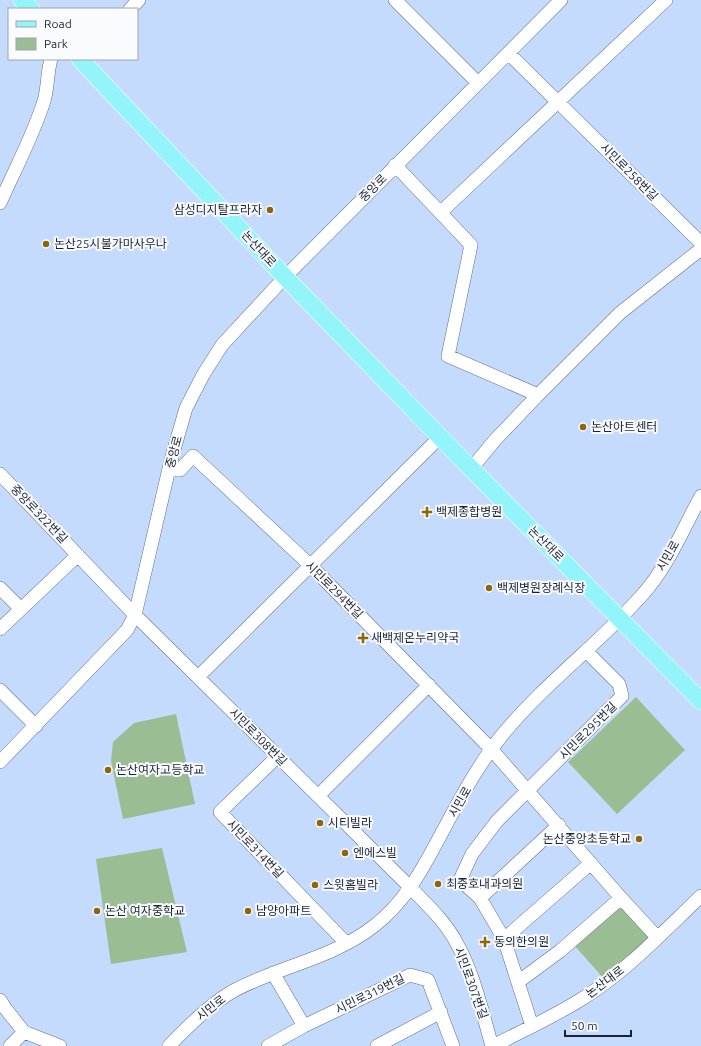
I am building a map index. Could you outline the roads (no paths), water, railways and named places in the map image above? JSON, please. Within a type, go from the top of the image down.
[{"type":"main road","points":[[22,0],[30,8]]},
{"type":"main road","name":"논산대로","points":[[82,60],[285,277],[471,469],[701,701]]},
{"type":"main road","name":"논산대로","points":[[620,618],[634,625],[701,691]]},
{"type":"street","points":[[131,8],[139,0]]},
{"type":"street","points":[[395,0],[478,83]]},
{"type":"street","name":"중앙로","points":[[0,762],[127,630],[135,615],[169,470],[186,408],[203,374],[222,345],[285,277],[560,0]]},
{"type":"street","points":[[441,212],[666,0]]},
{"type":"street","name":"시민로258번길","points":[[508,53],[701,243]]},
{"type":"street","points":[[0,203],[31,135],[44,100],[47,70],[51,60]]},
{"type":"street","name":"중앙로","points":[[395,166],[441,212],[471,245],[448,356],[538,395]]},
{"type":"street","points":[[471,469],[495,440],[538,395],[620,314],[701,249]]},
{"type":"street","points":[[198,677],[440,437]]},
{"type":"street","name":"시민로294번길","points":[[169,470],[180,470],[193,456],[310,565],[492,750]]},
{"type":"street","name":"중앙로322번길","points":[[0,474],[135,615]]},
{"type":"street","name":"시민로","points":[[169,1046],[185,1029],[234,990],[273,973],[311,960],[346,944],[384,917],[411,888],[418,878],[457,805],[503,734],[531,703],[644,593],[663,567],[701,496]]},
{"type":"street","points":[[0,629],[78,555]]},
{"type":"street","points":[[0,588],[21,609]]},
{"type":"street","name":"시민로308번길","points":[[135,615],[411,888]]},
{"type":"street","name":"시민로295번길","points":[[480,898],[460,880],[472,854],[497,820],[528,791],[622,696],[618,684],[586,651]]},
{"type":"street","points":[[318,796],[429,685]]},
{"type":"street","points":[[0,690],[36,726]]},
{"type":"street","points":[[492,750],[657,937]]},
{"type":"street","name":"시민로314번길","points":[[278,756],[220,812],[346,944]]},
{"type":"street","points":[[532,1026],[504,939],[480,898],[559,825]]},
{"type":"street","points":[[504,939],[591,863]]},
{"type":"street","name":"시민로307번길","points":[[411,888],[442,921],[456,942],[472,979],[493,1046]]},
{"type":"street","name":"논산대로","points":[[493,1046],[580,1000],[597,989],[625,966],[701,896]]},
{"type":"street","points":[[518,982],[560,951],[621,898]]},
{"type":"street","points":[[273,973],[304,1026]]},
{"type":"street","name":"시민로319번길","points":[[268,1046],[304,1026],[410,975],[428,980],[441,1012]]},
{"type":"street","points":[[0,1000],[4,1008],[24,1032],[60,1046]]},
{"type":"street","points":[[377,1046],[441,1012],[453,1046]]},
{"type":"street","points":[[10,1046],[24,1032]]},
{"type":"place","name":"삼성디지탈프라자","points":[[270,210]]},
{"type":"place","name":"논산25시불가마사우나","points":[[46,244]]},
{"type":"place","name":"논산아트센터","points":[[583,427]]},
{"type":"place","name":"백제종합병원","points":[[427,512]]},
{"type":"place","name":"백제병원장례식장","points":[[489,588]]},
{"type":"place","name":"새백제온누리약국","points":[[363,638]]},
{"type":"place","name":"논산여자고등학교","points":[[108,770]]},
{"type":"place","name":"시티빌라","points":[[320,823]]},
{"type":"place","name":"논산중앙초등학교","points":[[639,839]]},
{"type":"place","name":"엔에스빌","points":[[345,853]]},
{"type":"place","name":"최중호내과의원","points":[[438,884]]},
{"type":"place","name":"스윗홈빌라","points":[[315,885]]},
{"type":"place","name":"논산 여자중학교","points":[[97,911]]},
{"type":"place","name":"남양아파트","points":[[248,911]]},
{"type":"place","name":"동의한의원","points":[[485,942]]}]
